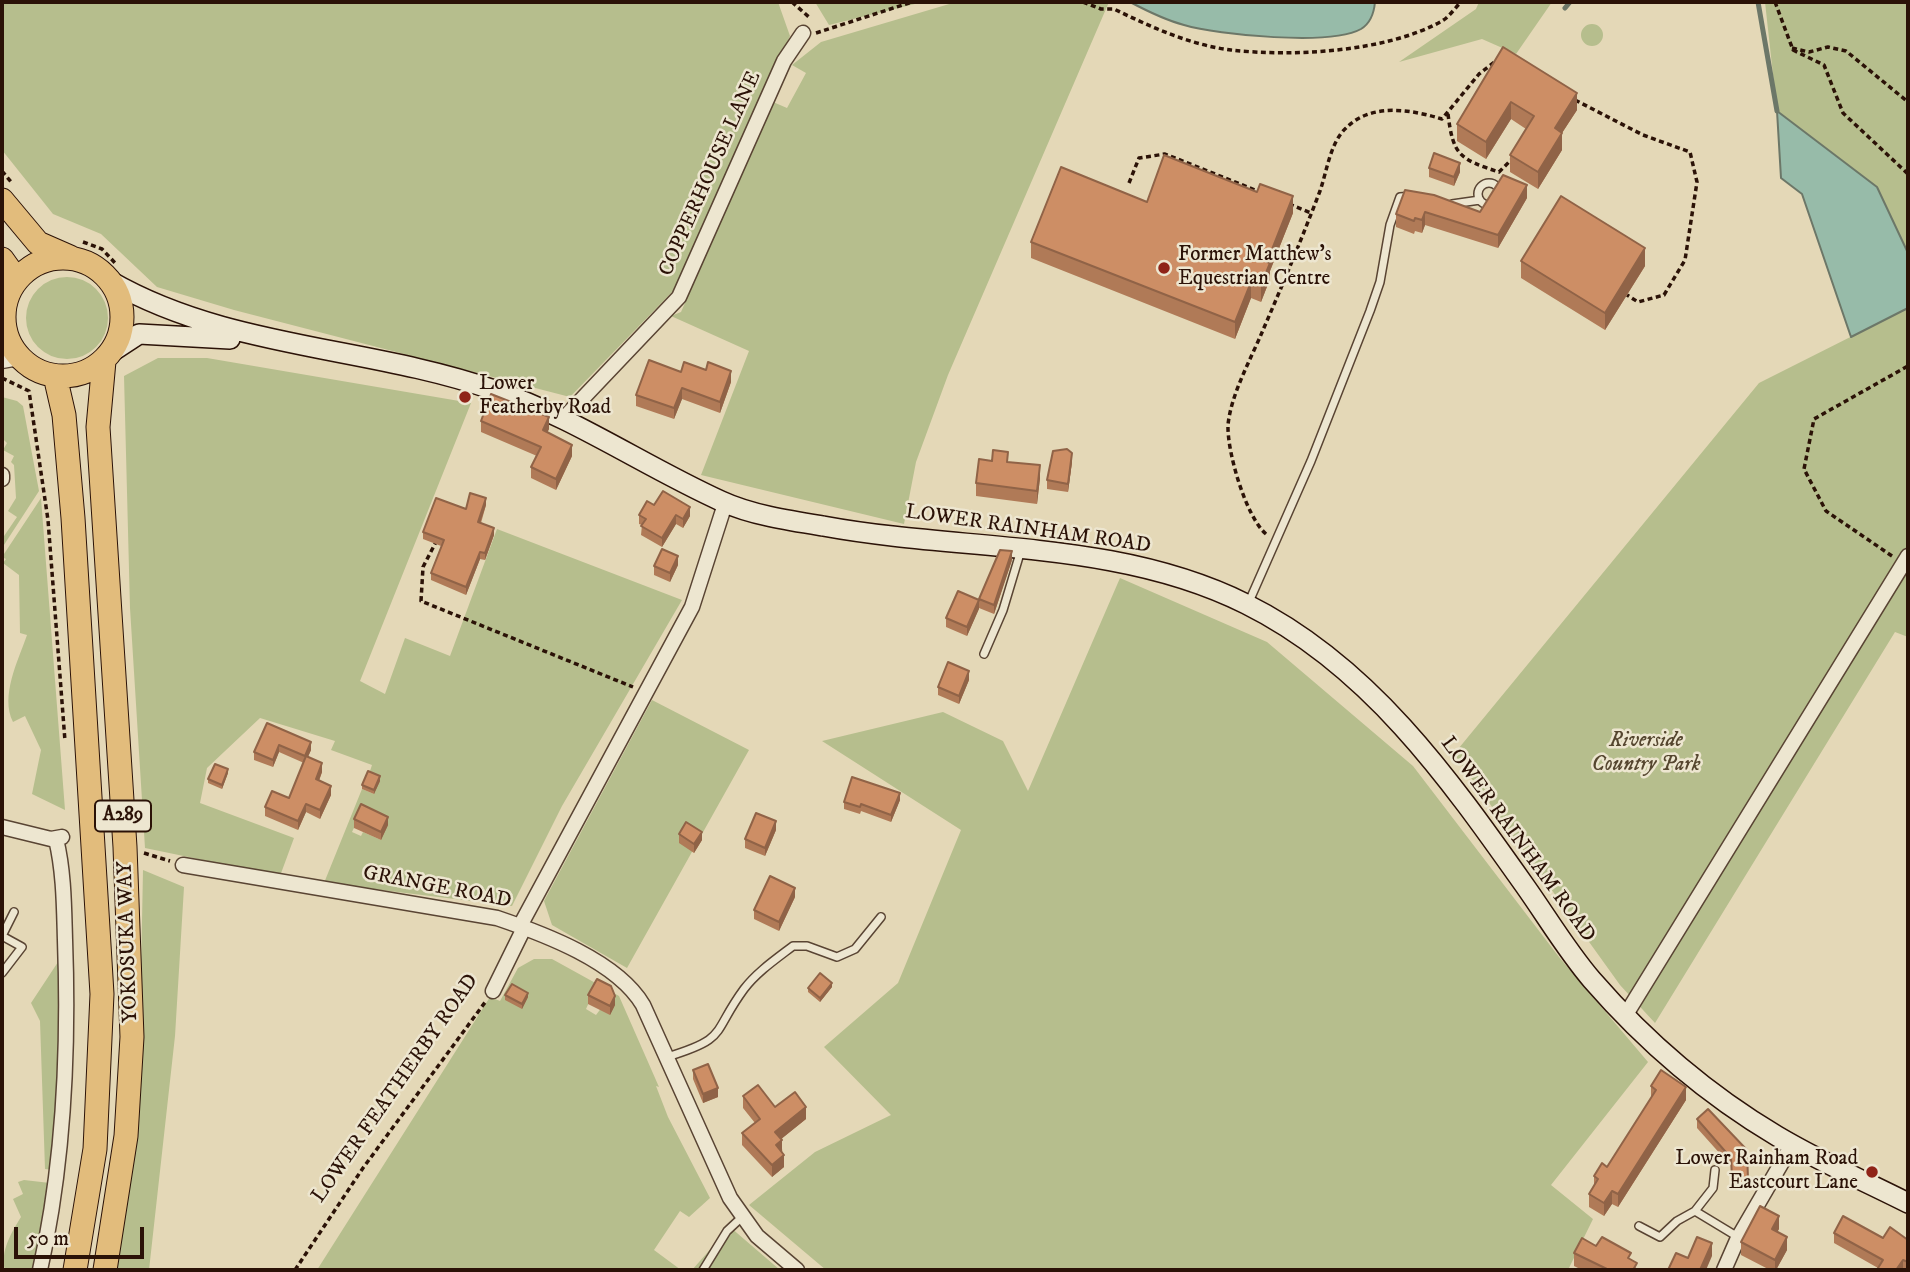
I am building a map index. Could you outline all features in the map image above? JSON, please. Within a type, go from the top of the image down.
[{"type":"main road","points":[[10,195],[38,243],[72,249],[110,281],[120,298],[123,317],[120,336],[107,357],[85,372],[55,376],[11,360],[3,321],[9,292],[17,280],[42,261],[72,249]]},
{"type":"main road","points":[[2,259],[17,280]]},
{"type":"main road","name":"LOWER RAINHAM ROAD","points":[[110,281],[166,310],[263,338],[452,377],[527,402],[564,418],[725,504],[825,527],[1150,568],[1191,580],[1248,604],[1331,658],[1407,730],[1477,817],[1587,975],[1625,1016],[1714,1094],[1793,1144],[1908,1203]]},
{"type":"main road","name":"LOWER RAINHAM ROAD","points":[[107,357],[133,336],[146,334],[240,340],[263,338]]},
{"type":"main road","name":"YOKOSUKA WAY","points":[[105,1270],[126,1136],[132,1037],[125,848],[98,427],[107,357]]},
{"type":"main road","name":"YOKOSUKA WAY","points":[[55,376],[64,415],[73,519],[102,994],[95,1149],[75,1270]]},
{"type":"street","name":"COPPERHOUSE LANE","points":[[564,418],[679,297],[784,61],[803,33]]},
{"type":"street","name":"LOWER FEATHERBY ROAD","points":[[493,991],[522,927],[692,607],[725,504]]},
{"type":"street","points":[[1625,1016],[1906,560]]},
{"type":"street","points":[[2,827],[56,839],[63,886],[65,1056],[51,1212],[40,1270]]},
{"type":"street","name":"GRANGE ROAD","points":[[183,865],[461,911],[522,927],[583,955],[626,983],[643,1005],[724,1185],[742,1217],[769,1248],[797,1270]]},
{"type":"street","points":[[1724,1270],[1738,1238],[1793,1144]]},
{"type":"lane","points":[[1248,604],[1276,542],[1378,289],[1390,225],[1400,197],[1405,194],[1423,198]]},
{"type":"lane","points":[[1444,204],[1480,200]]},
{"type":"lane","points":[[984,654],[1003,610],[1021,550]]},
{"type":"lane","points":[[2,974],[22,947],[2,936],[14,912]]},
{"type":"lane","points":[[667,1057],[711,1041],[720,1032],[744,989],[793,946],[807,946],[837,957],[855,949],[881,917]]},
{"type":"lane","points":[[1639,1226],[1660,1237],[1677,1221],[1695,1211],[1713,1188],[1714,1170]]},
{"type":"lane","points":[[1695,1211],[1738,1238]]},
{"type":"lane","points":[[702,1270],[718,1243],[742,1217]]},
{"type":"path","points":[[792,2],[799,10]]},
{"type":"path","points":[[803,33],[824,32],[912,2]]},
{"type":"path","points":[[1083,2],[1101,9],[1114,9],[1187,40],[1230,50],[1292,51],[1347,50],[1397,37],[1443,20],[1461,2]]},
{"type":"path","points":[[1775,2],[1792,48],[1824,65],[1843,113],[1908,174]]},
{"type":"path","points":[[1792,48],[1809,52],[1828,47],[1846,51],[1908,102]]},
{"type":"path","points":[[1276,542],[1258,527],[1252,516],[1231,451],[1229,421],[1244,375],[1311,213],[1337,140],[1350,125],[1391,110],[1416,111],[1442,120],[1486,66],[1502,58]]},
{"type":"path","points":[[1571,97],[1588,109],[1643,135],[1690,152],[1697,182],[1685,260],[1664,295],[1638,302],[1627,295]]},
{"type":"path","points":[[1448,112],[1451,143],[1472,163],[1499,172],[1511,160]]},
{"type":"path","points":[[1129,183],[1139,158],[1165,154],[1262,194]]},
{"type":"path","points":[[2,171],[10,195]]},
{"type":"path","points":[[1287,204],[1311,213]]},
{"type":"path","points":[[72,249],[102,249]]},
{"type":"path","points":[[1906,560],[1826,511],[1804,469],[1814,419],[1908,366]]},
{"type":"path","points":[[2,378],[29,391],[41,455],[65,746]]},
{"type":"path","points":[[443,530],[423,567],[421,601],[645,692]]},
{"type":"path","points":[[125,848],[183,865]]},
{"type":"path","name":"LOWER FEATHERBY ROAD","points":[[295,1270],[363,1167],[493,991]]},
{"type":"green space","points":[[2,2],[778,2],[790,36],[673,291],[570,397],[234,310],[157,287],[101,234],[53,214],[2,150]]},
{"type":"green space","points":[[815,2],[923,2],[829,25]]},
{"type":"green space","points":[[956,2],[1109,2],[948,375],[916,462],[904,524],[701,475],[749,351],[671,316],[681,312],[773,102],[787,108],[806,73],[792,65],[821,42]]},
{"type":"green space","points":[[1479,2],[1552,2],[1516,54],[1482,39],[1399,62],[1476,9]]},
{"type":"green space","points":[[1765,2],[1908,2],[1908,253],[1877,187],[1777,111]]},
{"type":"green space","points":[[1592,24],[1600,27],[1603,35],[1600,43],[1592,46],[1584,43],[1581,35],[1584,27]]},
{"type":"green space","points":[[67,277],[83,281],[96,289],[104,302],[108,318],[104,334],[96,347],[83,355],[67,359],[51,355],[38,347],[30,334],[26,318],[30,302],[38,289],[51,281]]},
{"type":"green space","name":"Riverside Country Park","points":[[1908,308],[1908,637],[1895,632],[1655,1023],[1620,985],[1454,754],[1759,383]]},
{"type":"green space","points":[[158,358],[207,358],[471,403],[360,681],[385,694],[405,638],[450,656],[497,529],[682,600],[562,806],[512,906],[324,883],[362,789],[374,794],[369,774],[372,765],[331,750],[335,741],[260,718],[207,768],[200,803],[294,838],[280,876],[145,848],[130,608],[124,376]],"holes":[[[363,809],[381,840],[363,832],[361,836],[352,832]]]},
{"type":"green space","points":[[2,397],[17,401],[23,406],[39,491],[2,548],[2,539],[17,517],[8,511],[16,498],[14,465],[11,462],[14,456],[3,450],[7,443],[2,438]]},
{"type":"green space","points":[[41,498],[65,810],[32,794],[41,750],[25,716],[13,722],[8,701],[15,667],[27,635],[20,633],[19,575],[3,563],[6,559],[2,557]]},
{"type":"green space","points":[[1120,578],[1267,642],[1413,766],[1559,957],[1648,1062],[1551,1185],[1593,1219],[1568,1270],[826,1270],[749,1205],[815,1152],[891,1115],[824,1047],[898,983],[961,830],[822,741],[943,712],[1003,741],[1028,791]]},
{"type":"green space","points":[[652,700],[749,750],[627,968],[552,925],[544,901]]},
{"type":"green space","points":[[143,870],[184,887],[175,1036],[149,1270],[113,1270],[140,1024]]},
{"type":"green space","points":[[60,959],[63,1026],[53,1170],[45,1169],[40,1021],[31,1003]]},
{"type":"green space","points":[[534,959],[552,959],[619,996],[659,1087],[656,1086],[668,1117],[710,1198],[689,1217],[680,1211],[654,1250],[681,1270],[317,1270],[490,997],[500,1001],[518,968]],"holes":[[[593,985],[611,995],[596,1015],[586,1009],[591,998],[587,996]]]},
{"type":"green space","points":[[24,1180],[50,1183],[36,1270],[5,1270],[5,1250],[21,1217],[13,1199],[23,1194],[18,1182]]},
{"type":"green space","points":[[730,1227],[780,1270],[692,1270]]},
{"type":"shaded area","points":[[1130,2],[1375,2],[1371,17],[1361,29],[1346,34],[1301,38],[1200,29],[1170,21]]},
{"type":"shaded area","points":[[1777,111],[1877,187],[1908,253],[1908,308],[1851,337],[1802,194],[1781,178]]},
{"type":"building","points":[[1503,47],[1577,93],[1555,128],[1562,133],[1538,172],[1510,155],[1534,116],[1511,102],[1486,142],[1457,124]]},
{"type":"building","points":[[1434,153],[1460,163],[1454,177],[1429,168]]},
{"type":"building","name":"Former Matthew's Equestrian Centre","points":[[1164,155],[1257,192],[1260,184],[1293,196],[1267,262],[1270,263],[1261,285],[1251,282],[1235,322],[1031,242],[1061,167],[1147,202]]},
{"type":"building","points":[[1503,175],[1527,185],[1498,235],[1425,212],[1422,220],[1415,218],[1414,221],[1396,214],[1405,190],[1434,195],[1480,212]]},
{"type":"building","points":[[1561,196],[1645,248],[1605,313],[1521,261]]},
{"type":"building","points":[[649,360],[681,372],[684,362],[706,370],[708,362],[731,371],[720,402],[682,388],[674,408],[636,395]]},
{"type":"building","points":[[491,394],[549,417],[543,430],[572,445],[556,479],[531,467],[541,447],[481,421]]},
{"type":"building","points":[[1067,449],[1072,453],[1068,484],[1047,480],[1053,451]]},
{"type":"building","points":[[993,450],[1008,452],[1007,462],[1040,465],[1037,491],[976,483],[979,459],[992,461]]},
{"type":"building","points":[[663,491],[690,507],[683,519],[676,515],[662,538],[641,526],[646,519],[639,515],[647,501],[654,505]]},
{"type":"building","points":[[470,493],[486,498],[478,522],[494,528],[485,553],[480,552],[466,587],[431,573],[444,540],[423,532],[436,498],[466,509]]},
{"type":"building","points":[[662,549],[678,556],[670,573],[654,566]]},
{"type":"building","points":[[1000,550],[1012,551],[994,605],[979,599]]},
{"type":"building","points":[[958,591],[979,600],[967,627],[946,618]]},
{"type":"building","points":[[948,662],[969,671],[959,696],[938,687]]},
{"type":"building","points":[[267,723],[311,742],[305,756],[279,745],[273,760],[254,752]]},
{"type":"building","points":[[306,756],[322,763],[316,779],[331,786],[320,810],[306,804],[298,821],[265,807],[272,791],[289,798]]},
{"type":"building","points":[[215,764],[228,769],[222,785],[208,779]]},
{"type":"building","points":[[368,771],[380,776],[374,790],[362,785]]},
{"type":"building","points":[[852,777],[900,793],[891,815],[861,804],[860,807],[844,802]]},
{"type":"building","points":[[361,804],[388,817],[381,832],[354,819]]},
{"type":"building","points":[[756,813],[776,821],[765,848],[745,839]]},
{"type":"building","points":[[686,822],[702,832],[694,844],[679,834]]},
{"type":"building","points":[[770,876],[795,888],[779,922],[754,910]]},
{"type":"building","points":[[820,973],[832,983],[820,998],[808,988]]},
{"type":"building","points":[[597,979],[611,986],[615,996],[610,1006],[588,995]]},
{"type":"building","points":[[512,984],[528,993],[522,1004],[505,995]]},
{"type":"building","points":[[708,1064],[718,1088],[703,1094],[693,1070]]},
{"type":"building","points":[[1661,1070],[1686,1087],[1618,1194],[1612,1191],[1604,1203],[1589,1194],[1598,1179],[1594,1176],[1602,1163],[1607,1167],[1656,1090],[1651,1086]]},
{"type":"building","points":[[758,1085],[775,1107],[795,1092],[806,1107],[775,1132],[782,1140],[776,1145],[784,1155],[772,1165],[742,1133],[760,1119],[743,1096]]},
{"type":"building","points":[[1708,1109],[1747,1150],[1748,1179],[1732,1178],[1731,1158],[1697,1119]]},
{"type":"building","points":[[1760,1206],[1779,1216],[1772,1229],[1787,1237],[1775,1260],[1741,1242]]},
{"type":"building","points":[[1843,1216],[1883,1238],[1890,1227],[1908,1240],[1908,1262],[1903,1260],[1896,1270],[1878,1268],[1883,1260],[1834,1233]]},
{"type":"building","points":[[1602,1237],[1631,1253],[1628,1258],[1637,1263],[1633,1270],[1609,1270],[1574,1253],[1582,1238],[1596,1246]]},
{"type":"building","points":[[1697,1237],[1712,1243],[1700,1270],[1668,1270],[1676,1253],[1688,1258]]},
{"type":"waterway","points":[[1565,8],[1570,2]]},
{"type":"waterway","points":[[1758,2],[1777,111]]},
{"type":"place","name":"Former Matthew's Equestrian Centre","points":[[1164,268]]},
{"type":"place","name":"Lower Featherby Road","points":[[465,397]]},
{"type":"place","name":"Lower Rainham Road Eastcourt Lane","points":[[1872,1172]]}]
